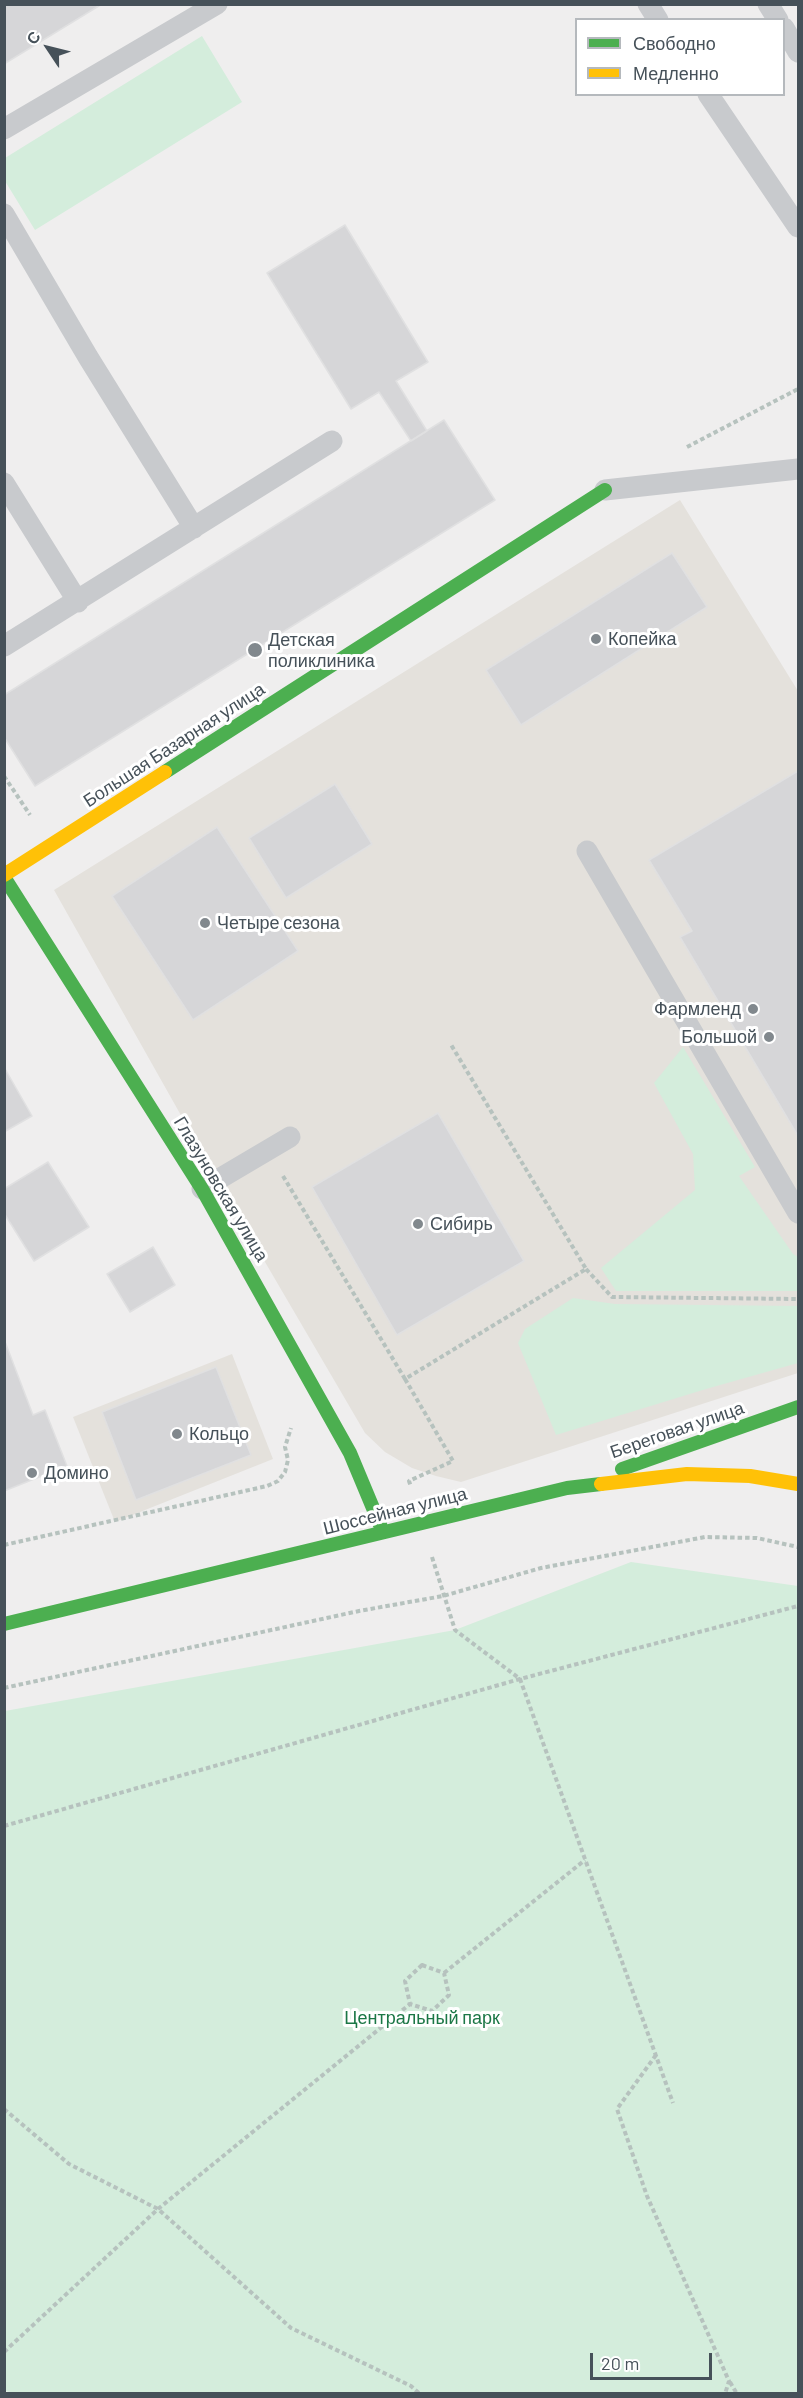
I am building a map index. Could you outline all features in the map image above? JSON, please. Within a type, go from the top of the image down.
[{"type":"street","name":"Большая Базарная улица","points":[[4,876],[605,490]]},
{"type":"street","name":"Глазуновская улица","points":[[4,876],[202,1188],[350,1453],[383,1532]]},
{"type":"street","name":"Береговая улица","points":[[567,1488],[798,1407]]},
{"type":"street","name":"Шоссейная улица","points":[[4,1624],[567,1488],[687,1474],[750,1476],[798,1484]]},
{"type":"lane","points":[[4,129],[217,4]]},
{"type":"lane","points":[[648,4],[657,18]]},
{"type":"lane","points":[[768,4],[777,18]]},
{"type":"lane","points":[[785,31],[798,52]]},
{"type":"lane","points":[[709,96],[798,227]]},
{"type":"lane","points":[[4,214],[88,357],[194,528]]},
{"type":"lane","points":[[4,646],[78,602],[332,441]]},
{"type":"lane","points":[[605,490],[798,469]]},
{"type":"lane","points":[[4,483],[78,602]]},
{"type":"lane","points":[[587,851],[798,1213]]},
{"type":"lane","points":[[202,1188],[290,1137]]},
{"type":"path","points":[[687,447],[798,389]]},
{"type":"path","points":[[4,776],[49,847]]},
{"type":"path","points":[[450,1042],[586,1269],[612,1297],[798,1299]]},
{"type":"path","points":[[268,1150],[405,1379],[586,1269]]},
{"type":"path","points":[[4,1545],[267,1486],[278,1481],[285,1472],[288,1460],[285,1447],[292,1426]]},
{"type":"path","points":[[4,1688],[359,1611],[443,1596],[541,1568],[705,1538],[757,1538],[798,1547]]},
{"type":"path","points":[[443,1596],[455,1630],[520,1679],[673,2103]]},
{"type":"path","points":[[4,1826],[520,1679],[798,1606]]},
{"type":"path","points":[[444,1972],[585,1860]]},
{"type":"path","points":[[410,2004],[405,1981],[422,1965],[444,1972]]},
{"type":"path","points":[[410,2004],[432,2011],[449,1995],[444,1972]]},
{"type":"path","points":[[4,2352],[158,2209],[410,2004]]},
{"type":"path","points":[[656,2055],[617,2109],[647,2196],[729,2381],[737,2394]]},
{"type":"path","points":[[4,2109],[69,2164],[158,2209],[291,2328],[411,2386],[420,2394]]},
{"type":"path","points":[[725,2394],[729,2381]]},
{"type":"shaded area","points":[[680,500],[798,691],[798,1373],[461,1482],[412,1468],[385,1452],[365,1433],[227,1197],[54,890]]},
{"type":"shaded area","name":"Кольцо","points":[[232,1354],[273,1459],[115,1522],[73,1417]]},
{"type":"green space","points":[[202,36],[242,102],[35,230],[5,181],[5,158]]},
{"type":"green space","points":[[683,1047],[755,1167],[739,1176],[793,1254],[798,1257],[798,1291],[616,1291],[601,1268],[695,1190],[693,1154],[654,1083]]},
{"type":"green space","points":[[573,1298],[615,1304],[798,1306],[798,1363],[556,1435],[518,1343],[525,1329]]},
{"type":"green space","name":"Центральный парк","points":[[631,1562],[798,1586],[798,2393],[19,2394],[5,2391],[5,1711],[455,1630]]},
{"type":"building","points":[[4,4],[102,4],[4,64]]},
{"type":"building","points":[[345,225],[428,362],[396,381],[427,431],[411,441],[379,392],[351,409],[267,273]]},
{"type":"building","points":[[444,420],[495,500],[35,786],[4,737],[4,695]]},
{"type":"building","name":"Копейка","points":[[672,553],[707,607],[521,725],[486,670]]},
{"type":"building","name":"Большой","points":[[798,771],[798,1136],[680,937],[692,931],[649,860]]},
{"type":"building","points":[[335,784],[372,844],[286,898],[249,838]]},
{"type":"building","name":"Четыре сезона","points":[[217,827],[298,951],[193,1020],[112,896]]},
{"type":"building","points":[[4,1067],[32,1116],[4,1132]]},
{"type":"building","name":"Сибирь","points":[[438,1113],[524,1261],[397,1335],[312,1187]]},
{"type":"building","points":[[48,1162],[89,1227],[34,1261],[4,1213],[4,1189]]},
{"type":"building","points":[[153,1247],[175,1285],[130,1312],[107,1274]]},
{"type":"building","points":[[4,1339],[33,1415],[45,1410],[67,1466],[4,1491]]},
{"type":"building","name":"Кольцо","points":[[216,1367],[251,1455],[136,1500],[102,1412]]},
{"type":"traffic: fast","points":[[165,772],[605,490]]},
{"type":"traffic: fast","points":[[4,877],[202,1189],[350,1453],[383,1532]]},
{"type":"traffic: fast","points":[[622,1469],[798,1407]]},
{"type":"traffic: fast","points":[[4,1624],[567,1488],[601,1484]]},
{"type":"traffic: slow","points":[[4,875],[165,772]]},
{"type":"traffic: slow","points":[[601,1484],[687,1474],[750,1476],[798,1484]]},
{"type":"place","name":"Копейка","points":[[596,639]]},
{"type":"place","name":"Детская поликлиника","points":[[255,650]]},
{"type":"place","name":"Четыре сезона","points":[[205,923]]},
{"type":"place","name":"Фармленд","points":[[753,1009]]},
{"type":"place","name":"Большой","points":[[769,1037]]},
{"type":"place","name":"Сибирь","points":[[418,1224]]},
{"type":"place","name":"Кольцо","points":[[177,1434]]},
{"type":"place","name":"Домино","points":[[32,1473]]}]
